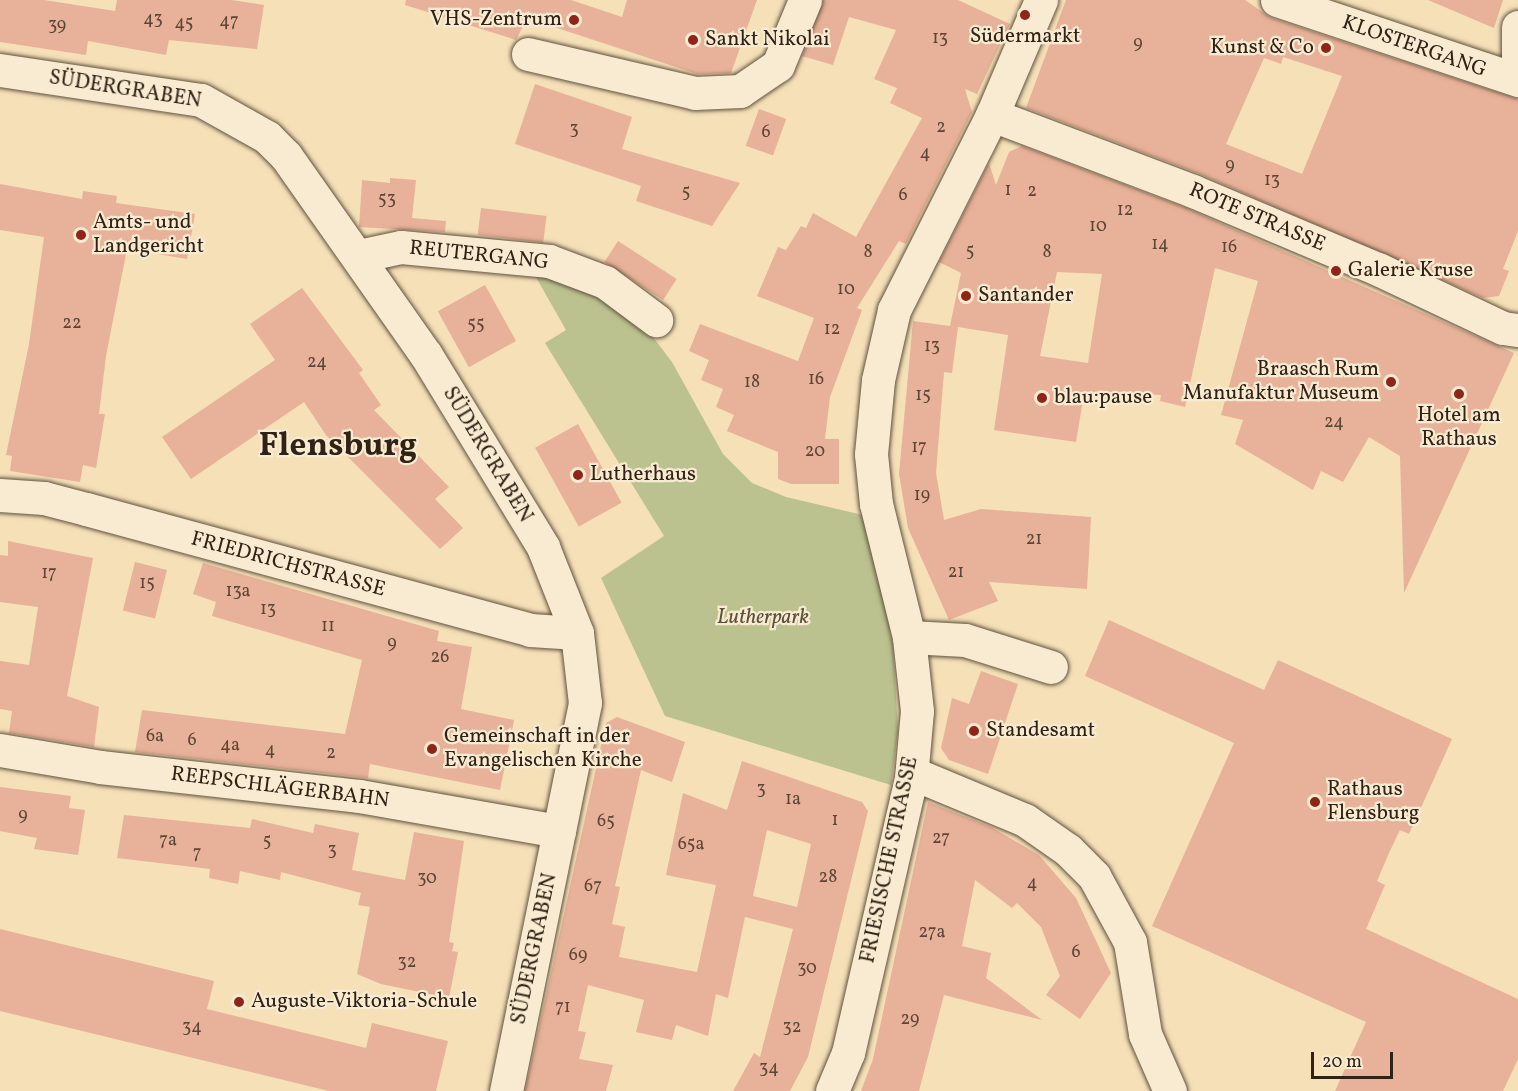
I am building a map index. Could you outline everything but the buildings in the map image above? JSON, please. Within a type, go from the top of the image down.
[{"type":"street","points":[[528,54],[685,92],[740,91],[778,65],[805,0]]},
{"type":"street","name":"KLOSTERGANG","points":[[1277,0],[1518,80]]},
{"type":"street","points":[[992,115],[1035,1]]},
{"type":"street","name":"KLOSTERGANG","points":[[1518,27],[1518,57]]},
{"type":"street","name":"SÜDERGRABEN","points":[[0,70],[201,100],[226,111],[286,156],[426,355],[543,547],[577,633],[585,703],[506,1091]]},
{"type":"street","name":"ROTE STRASSE","points":[[992,115],[1193,191],[1378,269],[1503,328],[1518,330]]},
{"type":"street","name":"FRIESISCHE STRASSE","points":[[832,1091],[848,1053],[912,773],[917,711],[909,637],[876,504],[871,454],[878,380],[894,310],[906,281],[992,115]]},
{"type":"street","name":"REUTERGANG","points":[[358,256],[401,247],[549,261],[605,282],[656,320]]},
{"type":"street","name":"FRIEDRICHSTRASSE","points":[[0,495],[86,509],[530,630],[577,633]]},
{"type":"street","points":[[909,637],[965,640],[1051,667]]},
{"type":"street","name":"REEPSCHLÄGERBAHN","points":[[0,750],[100,767],[360,796],[559,831]]},
{"type":"street","points":[[912,773],[1024,820],[1068,850],[1094,876],[1130,942],[1145,1034],[1170,1091]]},
{"type":"green space","name":"Lutherpark","points":[[533,272],[574,282],[644,325],[672,362],[723,454],[752,483],[786,497],[867,516],[893,644],[898,730],[891,785],[665,716],[601,578],[664,536],[545,343],[566,330]]},
{"type":"place","name":"Südermarkt","points":[[1025,15]]},
{"type":"place","name":"VHS-Zentrum","points":[[574,20]]},
{"type":"place","name":"Sankt Nikolai","points":[[693,40]]},
{"type":"place","name":"Kunst & Co","points":[[1326,48]]},
{"type":"place","name":"Amts- und Landgericht","points":[[81,235]]},
{"type":"place","name":"Galerie Kruse","points":[[1336,271]]},
{"type":"place","name":"Santander","points":[[966,296]]},
{"type":"place","name":"Braasch Rum Manufaktur Museum","points":[[1391,382]]},
{"type":"place","name":"Hotel am Rathaus","points":[[1459,394]]},
{"type":"place","name":"blau:pause","points":[[1042,398]]},
{"type":"place","name":"Lutherhaus","points":[[578,475]]},
{"type":"place","name":"Standesamt","points":[[974,731]]},
{"type":"place","name":"Gemeinschaft in der Evangelischen Kirche","points":[[432,749]]},
{"type":"place","name":"Rathaus Flensburg","points":[[1315,802]]},
{"type":"place","name":"Auguste-Viktoria-Schule","points":[[239,1002]]},
{"type":"district","name":"Flensburg","points":[[338,448]]}]
